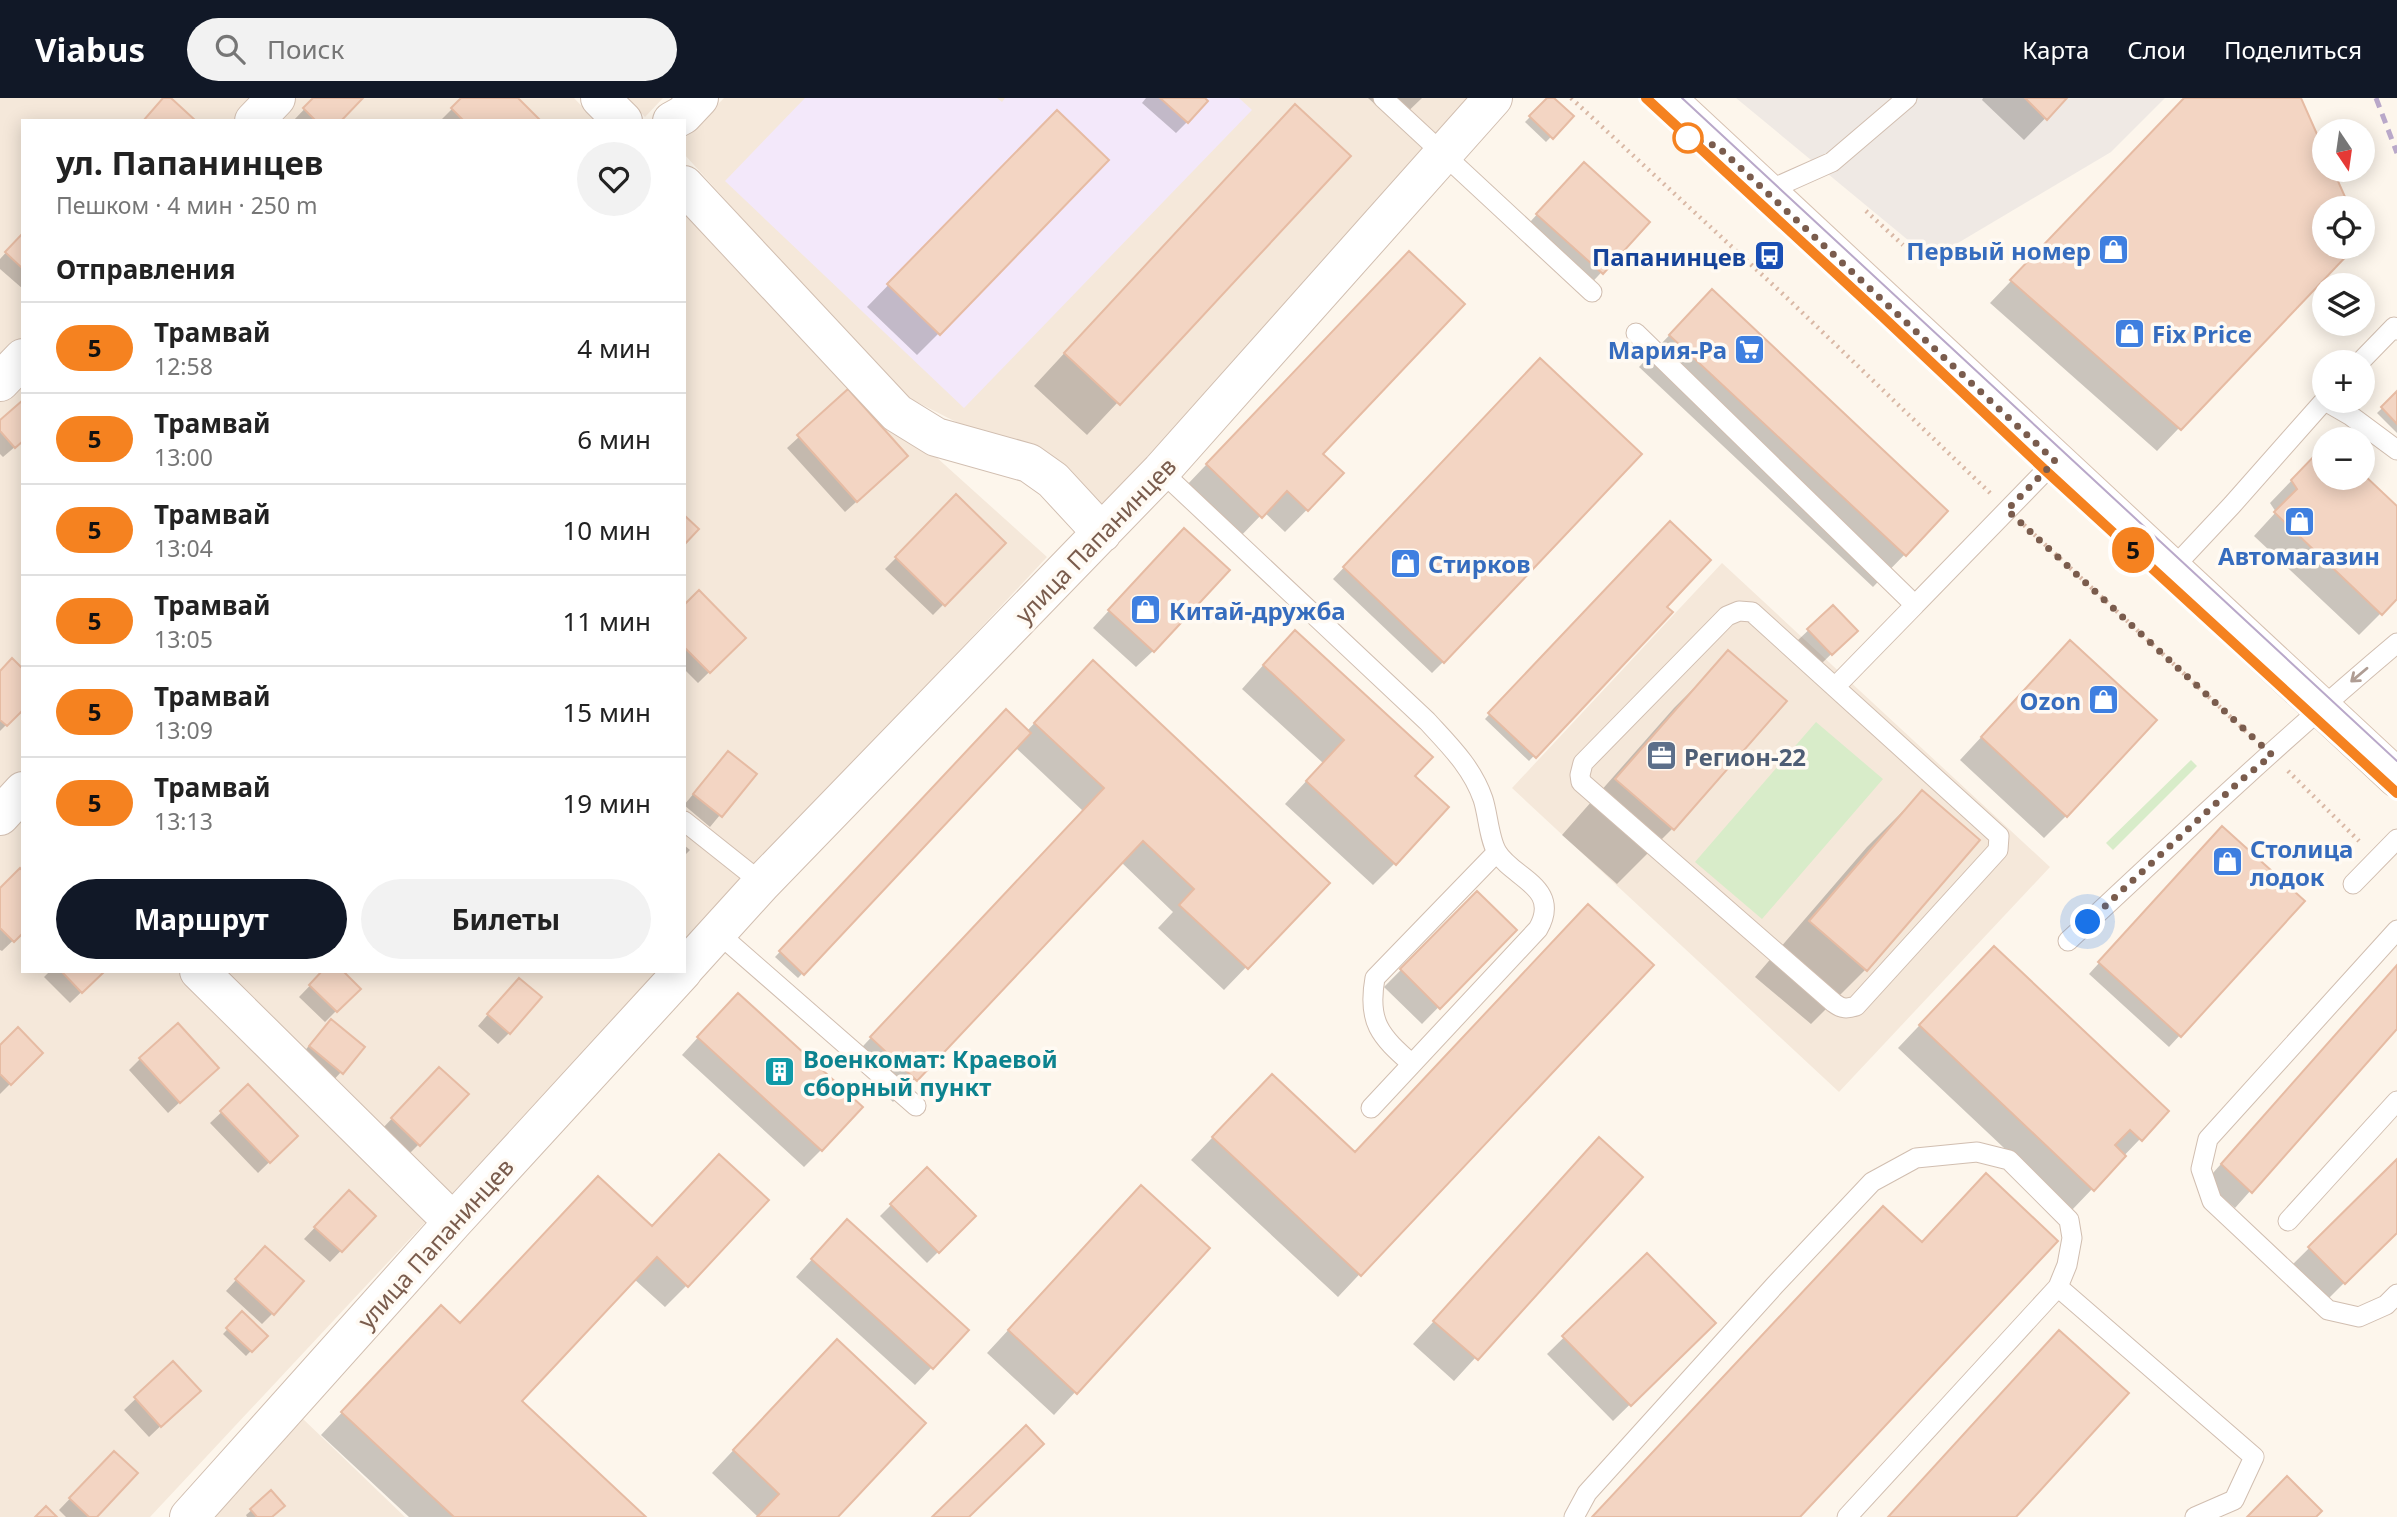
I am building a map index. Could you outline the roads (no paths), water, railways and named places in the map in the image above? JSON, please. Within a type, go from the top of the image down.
[{"type":"street","points":[[256,119],[276,98]]},
{"type":"street","points":[[600,98],[621,119]]},
{"type":"street","points":[[676,119],[699,98]]},
{"type":"street","name":"улица Папанинцев","points":[[686,967],[762,883],[1161,471],[1493,98]]},
{"type":"street","points":[[1666,98],[2397,778]]},
{"type":"street","points":[[686,187],[897,413],[936,437],[1029,464],[1053,480],[1102,533]]},
{"type":"street","points":[[0,382],[21,360]]},
{"type":"street","points":[[201,973],[453,1222]]},
{"type":"street","name":"улица Папанинцев","points":[[189,1517],[680,973]]},
{"type":"lane","points":[[1383,98],[1592,292]]},
{"type":"lane","points":[[1769,195],[1776,187],[1832,162],[1907,98]]},
{"type":"lane","points":[[2371,350],[2393,327],[2397,330]]},
{"type":"lane","points":[[1636,333],[1914,605]]},
{"type":"lane","points":[[2172,569],[2314,413]]},
{"type":"lane","points":[[2346,413],[2397,450]]},
{"type":"lane","points":[[1835,687],[2055,461]]},
{"type":"lane","points":[[1161,471],[1427,721],[1465,762],[1483,800],[1497,852],[1542,897],[1543,921],[1538,929],[1371,1108]]},
{"type":"lane","points":[[1752,612],[1835,687],[1996,833],[2000,842],[1998,850],[1856,1006],[1844,1009],[1585,787],[1580,775],[1583,763],[1732,613],[1752,612]]},
{"type":"lane","points":[[2068,941],[2321,707],[2397,643]]},
{"type":"lane","points":[[686,823],[762,883]]},
{"type":"lane","points":[[2353,884],[2397,839]]},
{"type":"lane","points":[[1412,1064],[1384,1039],[1374,1020],[1371,999],[1375,978],[1497,852]]},
{"type":"lane","points":[[2397,930],[2208,1139],[2201,1169],[2212,1201],[2328,1310],[2359,1317],[2386,1306],[2397,1294]]},
{"type":"lane","points":[[718,933],[916,1106]]},
{"type":"lane","points":[[2288,1221],[2397,1101]]},
{"type":"lane","points":[[1574,1517],[1587,1493],[1872,1182],[1916,1158],[1977,1152],[2009,1160],[2068,1220],[2072,1238],[2067,1265],[2058,1286],[1846,1517]]},
{"type":"lane","points":[[2058,1286],[2254,1457],[2234,1500],[2195,1517]]},
{"type":"tram line","points":[[1646,98],[2397,793]]},
{"type":"tram line","name":"5","points":[[1646,98],[2397,793]]},
{"type":"tram line","points":[[1682,98],[2397,761]]},
{"type":"railway","points":[[2376,98],[2397,153]]},
{"type":"place","name":"Первый номер","points":[[2114,250]]},
{"type":"place","name":"Папанинцев","points":[[1769,256]]},
{"type":"place","name":"Fix Price","points":[[2129,333]]},
{"type":"place","name":"Мария-Ра","points":[[1750,349]]},
{"type":"place","name":"Автомагазин","points":[[2299,521]]},
{"type":"place","name":"Стирков","points":[[1405,563]]},
{"type":"place","name":"Китай-дружба","points":[[1146,610]]},
{"type":"place","name":"Ozon","points":[[2104,700]]},
{"type":"place","name":"Регион-22","points":[[1661,756]]},
{"type":"place","name":"Столица лодок","points":[[2227,862]]},
{"type":"place","name":"Военкомат: Краевой сборный пункт","points":[[780,1072]]}]
